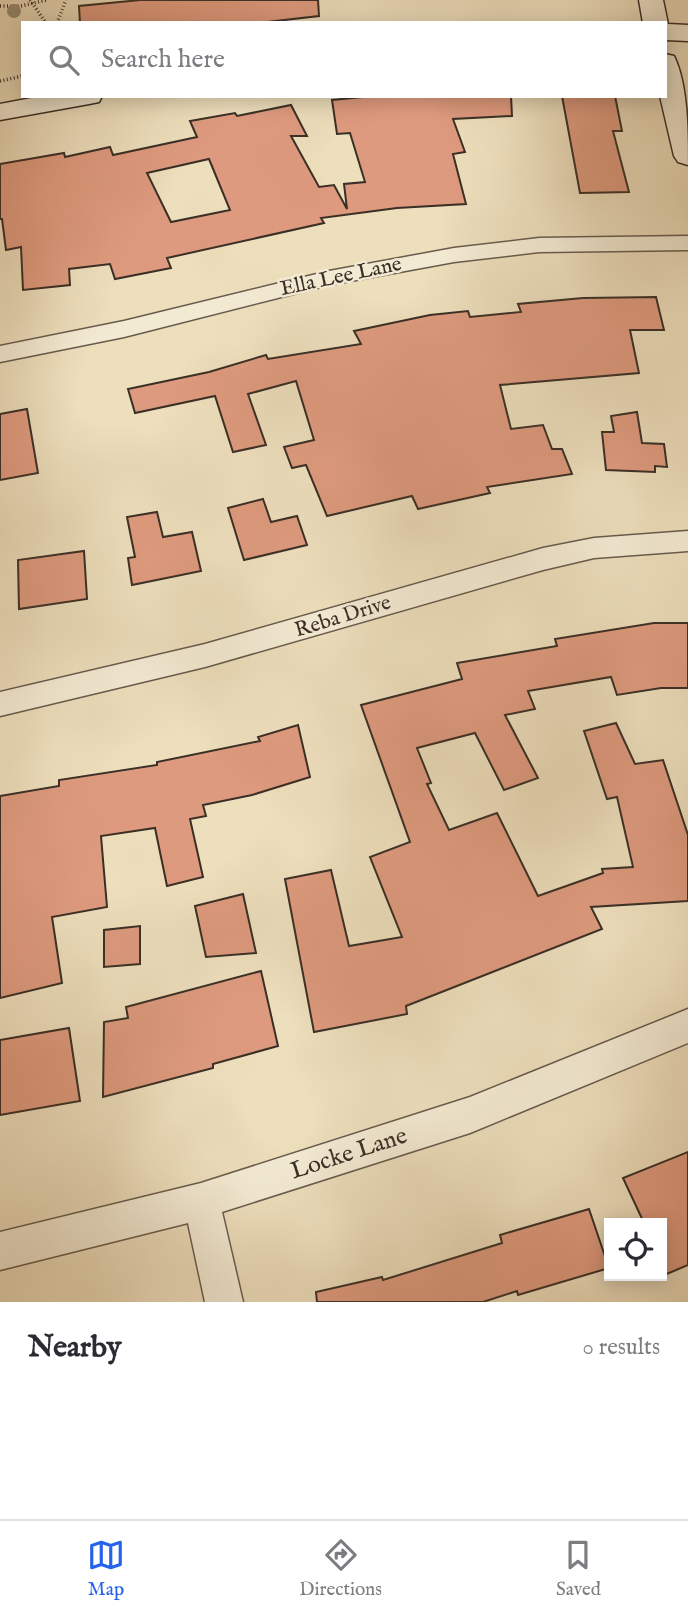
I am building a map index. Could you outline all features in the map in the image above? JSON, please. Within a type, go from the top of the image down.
[{"type":"main road","points":[[651,0],[656,21]]},
{"type":"main road","points":[[667,32],[688,33]]},
{"type":"main road","points":[[667,70],[688,156]]},
{"type":"main road","points":[[0,112],[78,98]]},
{"type":"street","name":"Ella Lee Lane","points":[[0,354],[124,329],[328,278],[454,255],[539,245],[688,243]]},
{"type":"street","name":"Reba Drive","points":[[0,704],[77,690],[244,646],[543,559],[594,548],[688,541]]},
{"type":"street","name":"Locke Lane","points":[[0,1251],[201,1201],[470,1115],[688,1026]]},
{"type":"street","points":[[201,1201],[224,1302]]},
{"type":"path","points":[[0,6],[47,0]]},
{"type":"path","points":[[58,21],[66,0]]},
{"type":"path","points":[[32,2],[45,21]]},
{"type":"path","points":[[0,81],[21,76]]},
{"type":"building","points":[[140,0],[318,0],[319,16],[275,21],[80,21],[79,6]]},
{"type":"building","points":[[511,98],[512,116],[453,119],[465,152],[453,154],[466,204],[397,208],[321,218],[324,223],[167,258],[171,268],[115,279],[110,264],[69,269],[70,285],[23,290],[21,247],[6,250],[0,219],[0,164],[64,153],[65,157],[110,147],[113,155],[197,137],[190,121],[235,113],[237,116],[291,105],[307,136],[291,136],[319,187],[334,185],[347,209],[344,184],[365,182],[350,133],[337,134],[332,100]],"holes":[[[209,159],[230,210],[171,222],[147,173]]]},
{"type":"building","points":[[562,98],[615,98],[622,131],[613,131],[629,192],[580,193]]},
{"type":"building","points":[[656,297],[664,330],[630,330],[639,373],[500,385],[511,429],[543,425],[552,449],[562,449],[572,474],[487,487],[490,493],[418,509],[412,496],[327,516],[306,465],[292,468],[284,447],[314,440],[296,381],[248,394],[266,445],[233,452],[215,396],[135,413],[128,389],[209,372],[266,355],[268,359],[361,344],[354,331],[430,315],[468,311],[470,317],[521,312],[518,304],[583,298]]},
{"type":"building","points":[[27,409],[38,473],[0,480],[0,414]]},
{"type":"building","points":[[637,412],[642,443],[664,444],[667,467],[655,466],[655,472],[606,470],[602,432],[614,432],[611,416]]},
{"type":"building","points":[[263,499],[271,522],[297,516],[307,545],[244,560],[228,508]]},
{"type":"building","points":[[157,512],[163,537],[192,532],[201,571],[132,585],[128,558],[135,557],[127,517]]},
{"type":"building","points":[[84,551],[87,599],[19,609],[18,560]]},
{"type":"building","points":[[654,623],[688,623],[688,688],[661,688],[617,695],[611,677],[528,691],[535,709],[505,715],[538,778],[504,790],[475,733],[417,748],[431,783],[427,784],[449,830],[497,813],[538,896],[603,873],[602,869],[633,867],[617,797],[607,799],[584,731],[616,723],[635,764],[663,760],[688,835],[688,901],[591,907],[602,929],[406,1006],[407,1014],[314,1032],[285,879],[331,870],[349,946],[402,937],[370,857],[410,842],[361,705],[462,679],[457,663],[557,646],[555,639]]},
{"type":"building","points":[[298,725],[310,777],[252,795],[203,805],[206,816],[190,819],[203,877],[167,886],[155,828],[101,836],[107,907],[52,917],[62,983],[0,998],[0,796],[59,786],[59,780],[157,765],[157,762],[260,741],[258,737]]},
{"type":"building","points":[[243,894],[256,953],[206,957],[195,906]]},
{"type":"building","points":[[140,926],[140,964],[104,967],[104,930]]},
{"type":"building","points":[[261,971],[278,1046],[213,1064],[213,1068],[103,1097],[104,1022],[128,1018],[126,1007]]},
{"type":"building","points":[[69,1028],[80,1101],[0,1115],[0,1040]]},
{"type":"building","points":[[688,1152],[688,1265],[667,1274],[667,1218],[642,1218],[623,1178]]},
{"type":"building","points":[[589,1209],[604,1253],[604,1269],[518,1295],[517,1291],[483,1302],[317,1302],[316,1292],[382,1277],[383,1280],[502,1243],[500,1235]]}]
